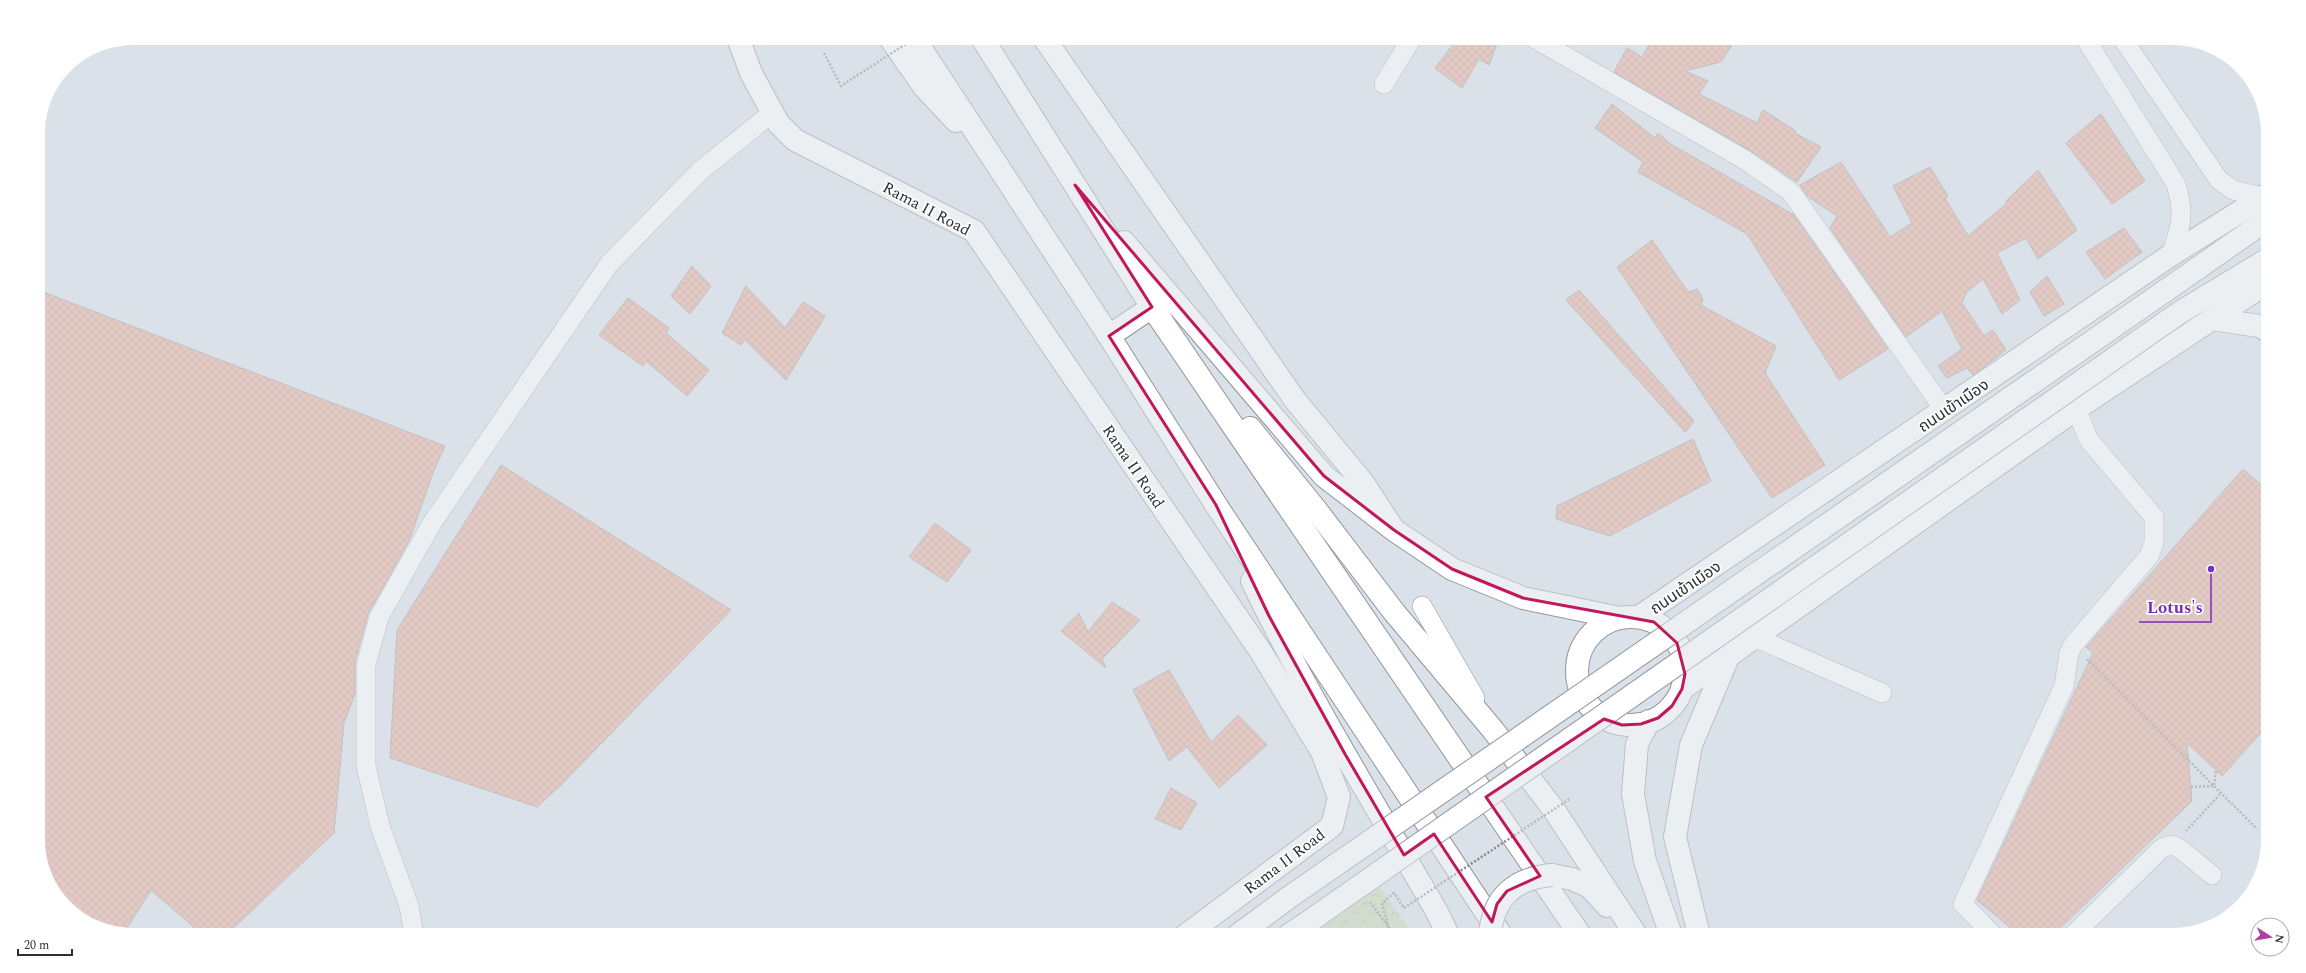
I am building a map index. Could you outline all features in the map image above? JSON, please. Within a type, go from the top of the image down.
[{"type":"main road","name":"Rama II Road","points":[[741,45],[751,73],[772,113],[778,123],[795,140],[974,231],[1261,652],[1322,752],[1339,797],[1332,826],[1195,928]]},
{"type":"main road","points":[[895,45],[924,87],[995,162]]},
{"type":"main road","points":[[919,45],[1109,336],[1216,505],[1496,928]]},
{"type":"main road","points":[[986,45],[1152,307],[1575,928]]},
{"type":"main road","points":[[1049,45],[1295,400],[1364,484],[1394,530]]},
{"type":"main road","points":[[1074,185],[1324,476],[1394,530],[1452,569],[1524,598],[1630,617]]},
{"type":"main road","name":"ถนนเข้าเมือง","points":[[1630,617],[1654,622],[1667,631],[1677,643],[1683,658],[1685,674],[1682,689],[1672,706],[1658,718],[1641,724],[1622,725],[1604,718],[1590,706],[1580,690],[1578,666],[1580,653],[1589,637],[1603,624],[1630,617],[1945,410],[2171,255],[2261,199]]},
{"type":"main road","points":[[1247,928],[1288,898],[2261,224]]},
{"type":"main road","points":[[1299,928],[2179,312],[2261,263]]},
{"type":"main road","name":"ถนนเข้าเมือง","points":[[1682,689],[2076,409],[2261,287]]},
{"type":"main road","points":[[1109,336],[1152,307]]},
{"type":"main road","points":[[1152,307],[1317,511],[1394,612],[1499,736],[1594,869],[1632,928]]},
{"type":"main road","points":[[2212,319],[2261,327]]},
{"type":"main road","points":[[1216,505],[1273,623],[1345,754],[1437,912],[1445,928]]},
{"type":"main road","points":[[1697,928],[1675,837],[1691,745],[1729,655]]},
{"type":"main road","points":[[1499,736],[1580,690]]},
{"type":"main road","points":[[1526,773],[1604,718]]},
{"type":"main road","points":[[1649,721],[1637,744],[1633,794],[1645,861],[1669,928]]},
{"type":"main road","points":[[1492,928],[1497,904],[1507,891],[1534,876],[1554,874],[1590,887],[1607,906],[1620,928]]},
{"type":"street","points":[[1384,84],[1408,45]]},
{"type":"street","points":[[1546,45],[1745,160],[1791,192],[1945,410]]},
{"type":"street","points":[[2089,45],[2176,184],[2182,206],[2182,222],[2171,255]]},
{"type":"street","points":[[2127,45],[2219,180],[2233,190],[2261,195]]},
{"type":"street","points":[[413,928],[409,906],[380,826],[366,766],[366,665],[379,617],[432,523],[609,264],[700,172],[772,113]]},
{"type":"street","points":[[1987,928],[1963,904],[2064,686],[2069,653],[2073,645],[2149,556],[2154,543],[2154,517],[2089,440],[2076,409]]},
{"type":"street","points":[[1422,606],[1499,736]]},
{"type":"street","points":[[1754,637],[1882,693]]},
{"type":"street","points":[[2080,928],[2160,849],[2173,845],[2212,876]]},
{"type":"path","points":[[824,53],[841,86],[903,45]]},
{"type":"path","points":[[2073,645],[2256,829]]},
{"type":"path","points":[[2214,786],[2216,770]]},
{"type":"path","points":[[2191,787],[2214,786]]},
{"type":"path","points":[[2173,845],[2221,793]]},
{"type":"path","points":[[1389,928],[1382,903],[1394,893],[1404,908],[1571,798]]},
{"type":"highlighted area","points":[[1075,185],[1324,476],[1394,530],[1452,569],[1523,598],[1654,622],[1677,643],[1685,674],[1682,689],[1672,706],[1658,718],[1641,724],[1622,725],[1604,719],[1486,797],[1540,876],[1507,891],[1497,904],[1492,922],[1434,834],[1404,855],[1345,754],[1269,616],[1216,505],[1109,336],[1152,307]]},
{"type":"green space","points":[[1377,883],[1408,928],[1309,928]]},
{"type":"building","points":[[1453,45],[1496,45],[1489,65],[1479,59],[1462,88],[1435,68]]},
{"type":"building","points":[[1649,45],[1732,45],[1721,62],[1685,71],[1708,81],[1699,94],[1757,123],[1763,110],[1796,131],[1795,133],[1821,147],[1797,182],[1751,151],[1614,72],[1627,48],[1642,57]]},
{"type":"building","points":[[1612,104],[1655,138],[1658,133],[1669,143],[1794,215],[1888,349],[1839,380],[1747,234],[1638,172],[1643,162],[1595,128]]},
{"type":"building","points":[[2101,114],[2145,181],[2112,204],[2066,143]]},
{"type":"building","points":[[1841,162],[1890,237],[1912,223],[1893,186],[1930,167],[1948,196],[1945,198],[1968,236],[2007,203],[2006,201],[2038,170],[2077,230],[2038,259],[2026,238],[1997,253],[2020,300],[2002,314],[1983,279],[1967,292],[1962,303],[1984,336],[1993,330],[2006,350],[1973,375],[1967,368],[1947,378],[1938,366],[1962,349],[1942,311],[1906,337],[1830,228],[1837,216],[1807,196],[1800,185]]},
{"type":"building","points":[[2124,228],[2142,252],[2105,279],[2086,252]]},
{"type":"building","points":[[1652,240],[1688,292],[1697,289],[1703,299],[1701,305],[1776,346],[1765,373],[1825,465],[1772,498],[1617,267]]},
{"type":"building","points":[[692,266],[711,286],[690,314],[671,296]]},
{"type":"building","points":[[2047,276],[2064,304],[2044,316],[2030,292]]},
{"type":"building","points":[[746,286],[785,328],[803,302],[825,316],[786,380],[745,340],[741,345],[722,333]]},
{"type":"building","points":[[1579,290],[1694,421],[1685,432],[1566,300]]},
{"type":"building","points":[[45,293],[445,446],[433,473],[409,541],[368,614],[355,662],[355,694],[344,723],[334,833],[233,928],[195,928],[151,890],[127,927],[116,926],[89,916],[71,902],[57,884],[48,863],[45,845]]},
{"type":"building","points":[[628,298],[669,328],[666,333],[709,370],[687,396],[646,361],[643,366],[599,335]]},
{"type":"building","points":[[1693,439],[1711,481],[1610,536],[1556,519],[1557,506]]},
{"type":"building","points":[[501,465],[731,610],[561,785],[537,807],[390,758],[397,630]]},
{"type":"building","points":[[2243,469],[2261,485],[2261,733],[2222,776],[2187,743],[2192,801],[2060,928],[2011,928],[1977,900],[2093,653],[2086,647]]},
{"type":"building","points":[[935,523],[971,550],[947,582],[909,557]]},
{"type":"building","points":[[1112,602],[1140,620],[1102,659],[1106,668],[1061,631],[1079,613],[1088,632]]},
{"type":"building","points":[[1169,670],[1211,742],[1238,715],[1267,745],[1219,788],[1187,747],[1169,761],[1133,690]]},
{"type":"building","points":[[1171,788],[1197,803],[1181,830],[1155,819]]},
{"type":"place","name":"Lotus's","points":[[2211,569]]}]
